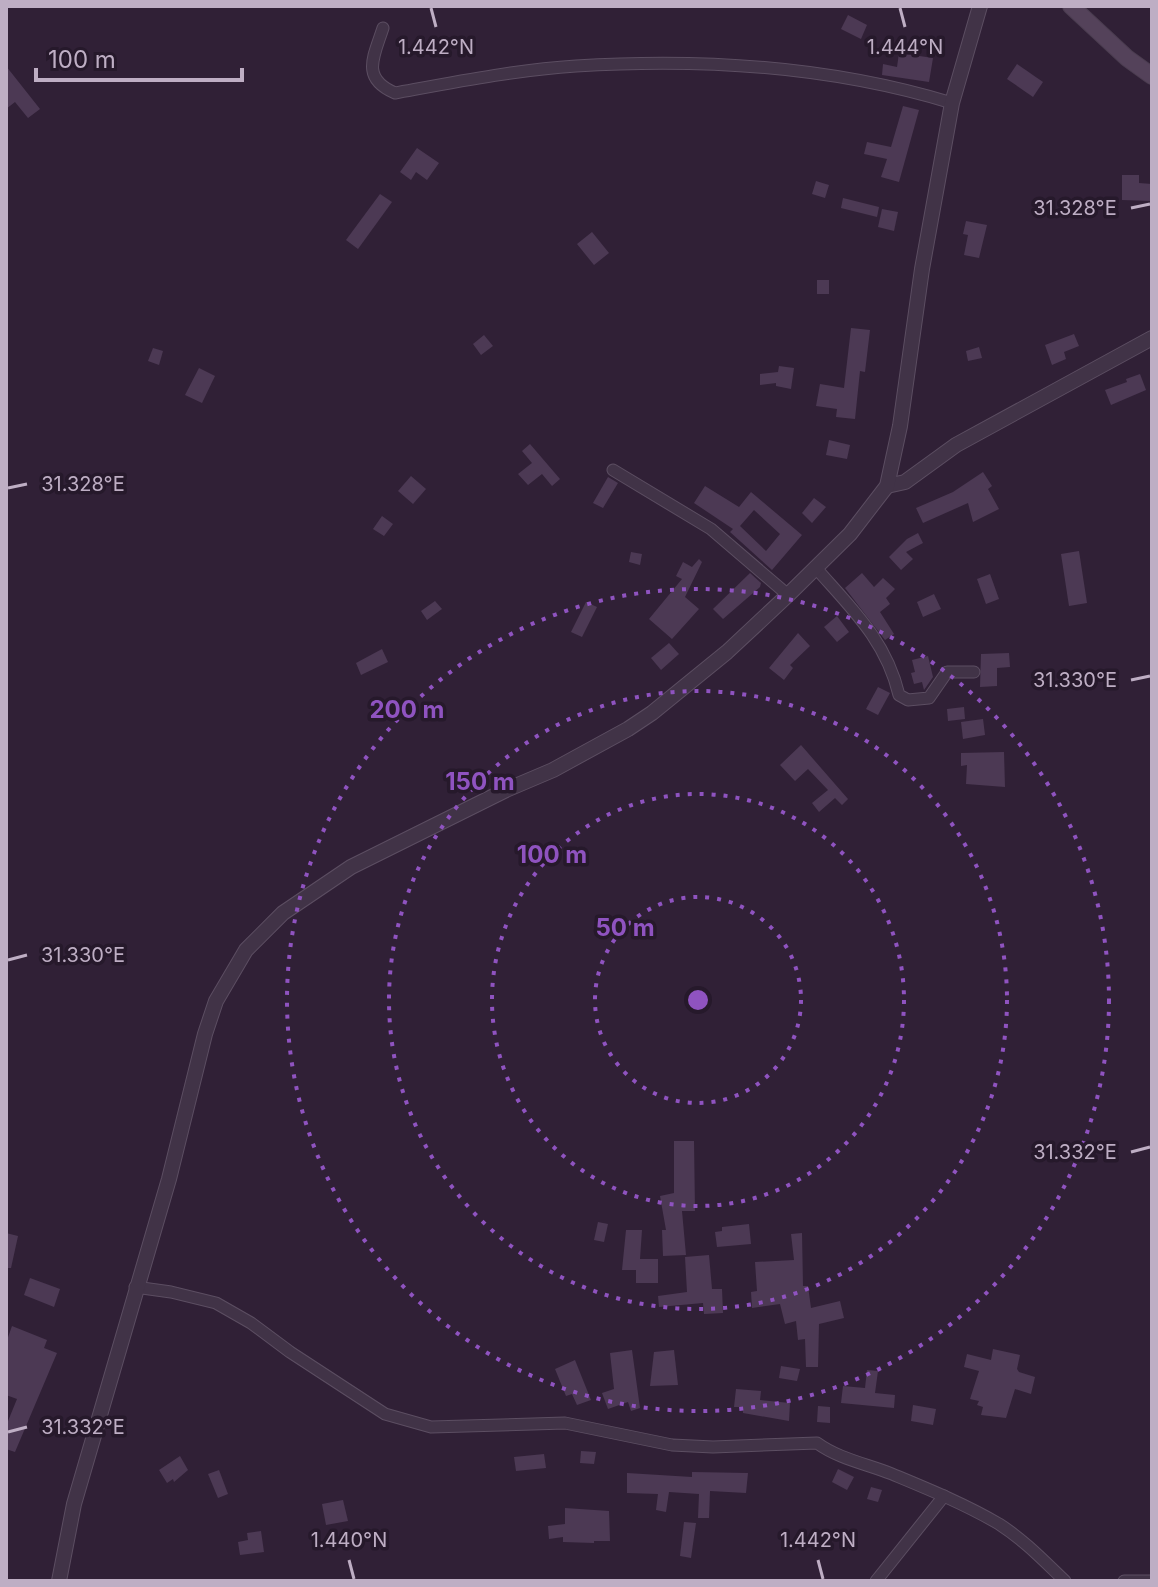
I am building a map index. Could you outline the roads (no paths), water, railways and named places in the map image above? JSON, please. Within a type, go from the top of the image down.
[{"type":"main road","points":[[1071,6],[1127,58],[1152,76]]},
{"type":"street","points":[[59,1581],[74,1504],[169,1179],[208,1023],[227,977],[246,950],[283,913],[351,867],[553,770],[628,729],[673,697],[727,652],[850,534],[887,486],[900,426],[922,269],[952,103],[980,6]]},
{"type":"street","points":[[383,28],[372,65],[373,76],[382,88],[395,93],[502,74],[576,66],[707,64],[791,70],[857,80],[910,90],[952,103]]},
{"type":"street","points":[[887,486],[905,482],[956,445],[1152,338]]},
{"type":"street","points":[[613,470],[711,529],[788,595]]},
{"type":"street","points":[[815,567],[871,631],[893,672],[899,695],[908,700],[929,698],[947,672],[974,672]]},
{"type":"street","points":[[135,1287],[216,1303],[251,1323],[385,1414],[431,1427],[565,1423],[672,1445],[713,1447],[817,1443],[831,1453],[944,1496],[1001,1526],[1033,1549],[1065,1581]]},
{"type":"street","points":[[876,1581],[944,1496]]},
{"type":"street","points":[[1124,1581],[1152,1581]]}]
